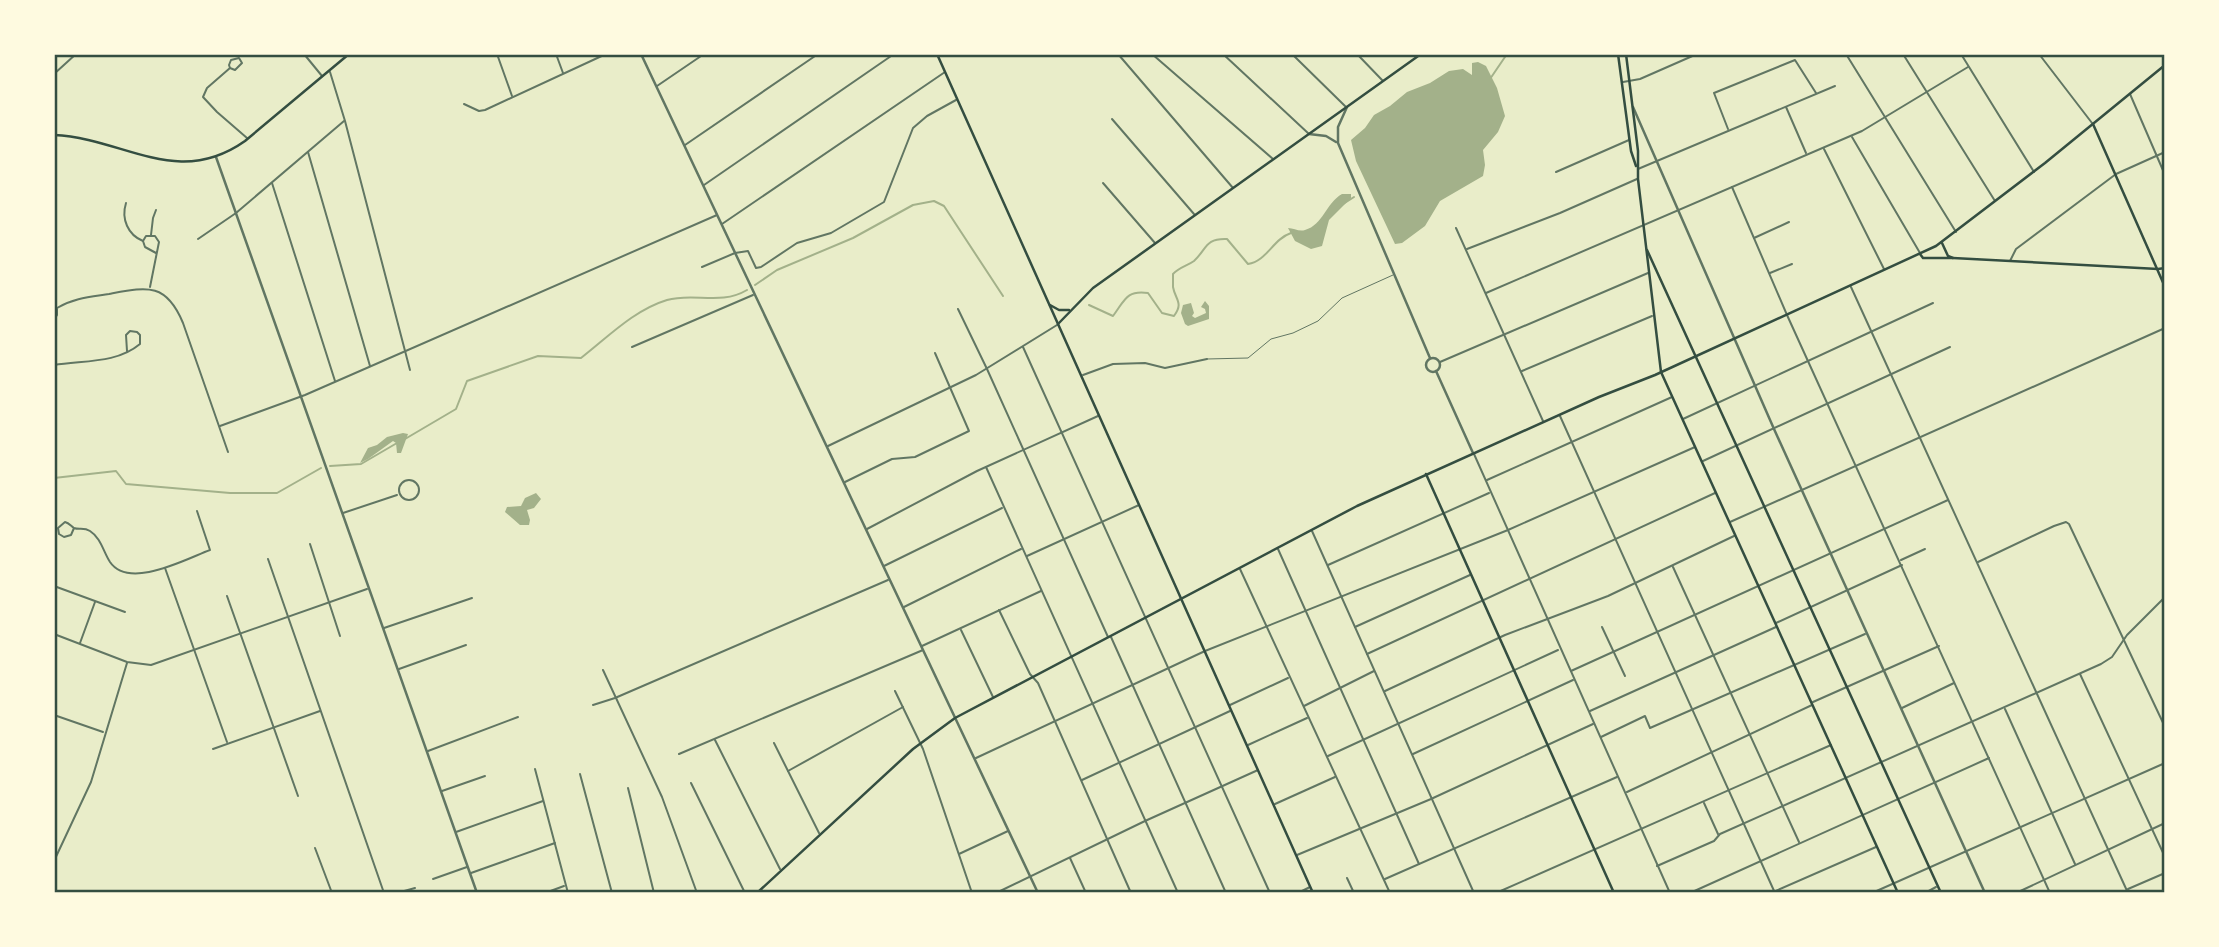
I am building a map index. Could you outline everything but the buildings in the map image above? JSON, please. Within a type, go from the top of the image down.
[{"type":"main road","points":[[54,135],[89,140],[165,162],[189,163],[216,157],[248,139],[349,54]]},
{"type":"main road","points":[[937,54],[1313,893]]},
{"type":"main road","points":[[1619,54],[1629,139],[1637,170]]},
{"type":"main road","points":[[1626,54],[1661,372],[1898,893]]},
{"type":"main road","points":[[1058,324],[1093,288],[1419,55]]},
{"type":"main road","points":[[757,893],[920,743],[955,718],[1357,506],[1661,372],[1942,243],[2165,65]]},
{"type":"main road","points":[[2093,124],[2165,287]]},
{"type":"main road","points":[[1628,126],[1635,125]]},
{"type":"main road","points":[[1942,243],[1948,256],[1953,258]]},
{"type":"main road","points":[[1646,247],[1941,893]]},
{"type":"main road","points":[[1920,254],[1923,259],[1953,258],[2158,270],[2165,268]]},
{"type":"main road","points":[[1050,305],[1059,310],[1071,309]]},
{"type":"main road","points":[[1426,474],[1614,893]]},
{"type":"street","points":[[54,74],[76,54]]},
{"type":"street","points":[[304,54],[323,76]]},
{"type":"street","points":[[497,54],[513,97]]},
{"type":"street","points":[[556,54],[564,74]]},
{"type":"street","points":[[464,104],[479,111],[491,107],[606,54]]},
{"type":"street","points":[[641,54],[1038,893]]},
{"type":"street","points":[[693,54],[696,60]]},
{"type":"street","points":[[656,87],[704,54]]},
{"type":"street","points":[[684,146],[818,54]]},
{"type":"street","points":[[703,186],[894,54]]},
{"type":"street","points":[[1118,54],[1233,188]]},
{"type":"street","points":[[1152,54],[1273,160]]},
{"type":"street","points":[[1223,54],[1310,134],[1326,136],[1338,143]]},
{"type":"street","points":[[1292,54],[1346,107],[1338,127],[1338,143],[1430,358],[1426,367],[1430,371],[1436,371],[1440,362]]},
{"type":"street","points":[[1357,54],[1383,81]]},
{"type":"street","points":[[1622,82],[1697,54]]},
{"type":"street","points":[[1846,54],[1956,232]]},
{"type":"street","points":[[1903,54],[1995,201]]},
{"type":"street","points":[[1961,54],[2034,172]]},
{"type":"street","points":[[2039,54],[2093,124]]},
{"type":"street","points":[[1729,130],[1714,93],[1796,60],[1816,93]]},
{"type":"street","points":[[1486,293],[1852,136],[1968,67]]},
{"type":"street","points":[[230,68],[203,94],[207,103],[248,139]]},
{"type":"street","points":[[329,71],[345,121],[411,370]]},
{"type":"street","points":[[721,225],[945,72]]},
{"type":"street","points":[[1637,170],[1835,86]]},
{"type":"street","points":[[2130,93],[2165,175]]},
{"type":"street","points":[[702,267],[735,253],[748,251],[756,268],[761,267],[797,243],[831,233],[880,206],[888,197],[913,128],[927,116],[957,100]]},
{"type":"street","points":[[1632,104],[1774,429],[1985,893]]},
{"type":"street","points":[[1786,106],[1807,155]]},
{"type":"street","points":[[1112,119],[1195,215]]},
{"type":"street","points":[[198,239],[236,213],[345,121]]},
{"type":"street","points":[[1852,136],[1920,254]]},
{"type":"street","points":[[1556,172],[1629,139]]},
{"type":"street","points":[[1824,148],[1884,270]]},
{"type":"street","points":[[308,152],[370,366]]},
{"type":"street","points":[[2010,261],[2016,249],[2116,174],[2165,152]]},
{"type":"street","points":[[216,157],[477,893]]},
{"type":"street","points":[[1466,249],[1638,179]]},
{"type":"street","points":[[272,183],[335,382]]},
{"type":"street","points":[[1103,183],[1155,243]]},
{"type":"street","points":[[1732,187],[1827,404],[2050,893]]},
{"type":"street","points":[[126,203],[124,216],[128,229],[134,237],[143,242],[146,249],[156,253]]},
{"type":"street","points":[[151,235],[156,210]]},
{"type":"street","points":[[220,426],[335,382],[717,215]]},
{"type":"street","points":[[1754,238],[1789,222]]},
{"type":"street","points":[[1457,228],[1544,422]]},
{"type":"street","points":[[143,242],[145,237],[151,235]]},
{"type":"street","points":[[150,288],[158,240],[151,235]]},
{"type":"street","points":[[1769,274],[1791,264]]},
{"type":"street","points":[[1440,362],[1649,272]]},
{"type":"street","points":[[1851,286],[2128,891],[2165,873]]},
{"type":"street","points":[[54,320],[57,315],[55,307],[75,299],[134,288],[150,288],[168,298],[178,310],[228,452]]},
{"type":"street","points":[[632,347],[754,294]]},
{"type":"street","points":[[1682,419],[1933,303]]},
{"type":"street","points":[[958,309],[1133,685],[1226,893]]},
{"type":"street","points":[[1521,372],[1653,315]]},
{"type":"street","points":[[761,325],[767,322]]},
{"type":"street","points":[[827,447],[987,369],[1058,324]]},
{"type":"street","points":[[1730,522],[2165,328]]},
{"type":"street","points":[[54,365],[109,359],[127,351],[140,343],[140,335],[135,331],[130,331],[126,336],[127,351]]},
{"type":"street","points":[[1023,347],[1270,893]]},
{"type":"street","points":[[1702,462],[1951,347]]},
{"type":"street","points":[[844,483],[892,459],[915,457],[969,431],[935,354]]},
{"type":"street","points":[[1430,358],[1436,358],[1440,362]]},
{"type":"street","points":[[1081,376],[1109,364],[1145,363],[1165,368],[1208,359]]},
{"type":"street","points":[[1436,371],[1670,893]]},
{"type":"street","points":[[1486,480],[1672,397]]},
{"type":"street","points":[[1560,415],[1774,892],[1877,847]]},
{"type":"street","points":[[866,529],[1023,449],[1099,416]]},
{"type":"street","points":[[975,759],[1168,668],[1507,530],[1695,447]]},
{"type":"street","points":[[986,467],[1178,893]]},
{"type":"street","points":[[342,513],[398,495],[407,500],[415,499],[419,492],[418,485],[411,480],[405,481],[400,486],[398,495]]},
{"type":"street","points":[[1327,565],[1491,492]]},
{"type":"street","points":[[1367,654],[1717,493]]},
{"type":"street","points":[[1570,672],[1949,499]]},
{"type":"street","points":[[1026,556],[1139,505]]},
{"type":"street","points":[[884,567],[1004,507]]},
{"type":"street","points":[[74,528],[71,535],[64,537],[59,534],[59,525],[65,522],[74,528],[87,529],[100,541],[111,563],[121,572],[138,574],[210,550],[197,511]]},
{"type":"street","points":[[1978,562],[2066,522],[2069,524],[2165,727]]},
{"type":"street","points":[[1311,530],[1474,893]]},
{"type":"street","points":[[1383,692],[1500,638],[1634,584],[1735,536]]},
{"type":"street","points":[[310,544],[340,636]]},
{"type":"street","points":[[903,607],[1023,548]]},
{"type":"street","points":[[1278,548],[1419,864]]},
{"type":"street","points":[[1900,560],[1925,549]]},
{"type":"street","points":[[268,559],[384,893]]},
{"type":"street","points":[[1589,711],[1902,565]]},
{"type":"street","points":[[1672,566],[1800,843]]},
{"type":"street","points":[[165,567],[228,742]]},
{"type":"street","points":[[1240,568],[1390,893]]},
{"type":"street","points":[[1355,627],[1471,575]]},
{"type":"street","points":[[593,705],[890,580]]},
{"type":"street","points":[[55,587],[125,612]]},
{"type":"street","points":[[54,634],[127,662],[145,666],[369,589]]},
{"type":"street","points":[[679,754],[922,648],[1041,590]]},
{"type":"street","points":[[227,596],[298,796]]},
{"type":"street","points":[[1657,866],[1714,841],[1718,835],[1744,823],[2110,659],[2123,640],[2165,597]]},
{"type":"street","points":[[383,629],[472,598]]},
{"type":"street","points":[[80,644],[96,601]]},
{"type":"street","points":[[999,610],[1055,721],[1131,893]]},
{"type":"street","points":[[1602,627],[1625,676]]},
{"type":"street","points":[[961,629],[994,698]]},
{"type":"street","points":[[1601,737],[1645,716],[1650,728],[1867,633]]},
{"type":"street","points":[[398,669],[466,645]]},
{"type":"street","points":[[1625,792],[1939,646]]},
{"type":"street","points":[[1327,757],[1560,649]]},
{"type":"street","points":[[54,861],[91,782],[127,662]]},
{"type":"street","points":[[603,670],[662,797],[697,893]]},
{"type":"street","points":[[1303,706],[1374,671]]},
{"type":"street","points":[[2080,673],[2165,857]]},
{"type":"street","points":[[1229,705],[1290,677]]},
{"type":"street","points":[[1412,755],[1574,680]]},
{"type":"street","points":[[1902,708],[1956,683]]},
{"type":"street","points":[[895,691],[920,743],[972,893]]},
{"type":"street","points":[[788,772],[903,707]]},
{"type":"street","points":[[2005,708],[2075,864]]},
{"type":"street","points":[[1081,780],[1231,710]]},
{"type":"street","points":[[213,749],[320,711]]},
{"type":"street","points":[[54,715],[105,733]]},
{"type":"street","points":[[1247,746],[1308,717]]},
{"type":"street","points":[[427,751],[518,718]]},
{"type":"street","points":[[1296,855],[1432,799],[1594,724]]},
{"type":"street","points":[[715,739],[781,871]]},
{"type":"street","points":[[774,743],[820,835]]},
{"type":"street","points":[[1496,893],[1831,745]]},
{"type":"street","points":[[1689,893],[1990,758]]},
{"type":"street","points":[[1872,893],[2165,763]]},
{"type":"street","points":[[535,769],[568,893]]},
{"type":"street","points":[[996,893],[1258,770]]},
{"type":"street","points":[[580,774],[612,893]]},
{"type":"street","points":[[441,792],[485,776]]},
{"type":"street","points":[[1384,879],[1618,776]]},
{"type":"street","points":[[1274,805],[1335,777]]},
{"type":"street","points":[[691,783],[745,893]]},
{"type":"street","points":[[628,788],[654,893]]},
{"type":"street","points":[[455,832],[544,801]]},
{"type":"street","points":[[1704,802],[1718,835]]},
{"type":"street","points":[[2016,893],[2165,823]]},
{"type":"street","points":[[958,854],[1009,831]]},
{"type":"street","points":[[470,873],[555,843]]},
{"type":"street","points":[[315,848],[332,893]]},
{"type":"street","points":[[1070,857],[1086,893]]},
{"type":"street","points":[[433,879],[467,867]]},
{"type":"street","points":[[1347,878],[1354,893]]},
{"type":"street","points":[[545,893],[566,886]]},
{"type":"street","points":[[1298,893],[1311,887]]},
{"type":"street","points":[[1925,893],[1939,887]]},
{"type":"street","points":[[397,893],[415,888]]},
{"type":"lane","points":[[1208,359],[1248,358],[1273,337],[1293,333],[1318,321],[1342,298],[1393,275]]},
{"type":"shaded area","points":[[1478,62],[1486,66],[1497,88],[1505,116],[1498,132],[1483,150],[1483,176],[1440,201],[1425,226],[1402,243],[1395,244],[1356,161],[1351,140],[1365,128],[1374,115],[1407,92],[1430,83],[1449,71],[1463,69],[1472,75],[1472,63]]},
{"type":"shaded area","points":[[1342,194],[1351,194],[1351,198],[1329,220],[1322,246],[1311,249],[1295,241],[1288,228],[1303,230],[1316,224]]},
{"type":"shaded area","points":[[1205,301],[1209,306],[1209,319],[1188,326],[1185,324],[1181,313],[1183,305],[1191,303],[1194,313],[1192,316],[1195,318],[1206,313],[1201,307]]},
{"type":"shaded area","points":[[408,434],[401,453],[397,453],[396,443],[393,441],[360,463],[368,448],[387,437]]},
{"type":"shaded area","points":[[536,493],[541,499],[534,508],[527,510],[529,525],[520,525],[505,512],[507,507],[521,506],[525,498]]},
{"type":"waterway","points":[[1490,79],[1507,54]]},
{"type":"waterway","points":[[1340,206],[1354,197]]},
{"type":"waterway","points":[[755,285],[777,270],[853,238],[913,205],[934,201],[944,206],[1003,296]]},
{"type":"waterway","points":[[1089,305],[1113,316],[1130,295],[1141,292],[1148,293],[1162,313],[1174,316],[1179,304],[1173,287],[1173,274],[1194,261],[1210,242],[1227,239],[1248,264],[1260,259],[1279,240],[1291,233]]},
{"type":"waterway","points":[[405,439],[456,409],[467,381],[538,356],[581,358],[632,317],[667,300],[727,297],[747,290]]},
{"type":"waterway","points":[[330,466],[361,464],[397,443]]},
{"type":"waterway","points":[[54,478],[116,471],[126,484],[230,493],[277,493],[321,468]]}]
